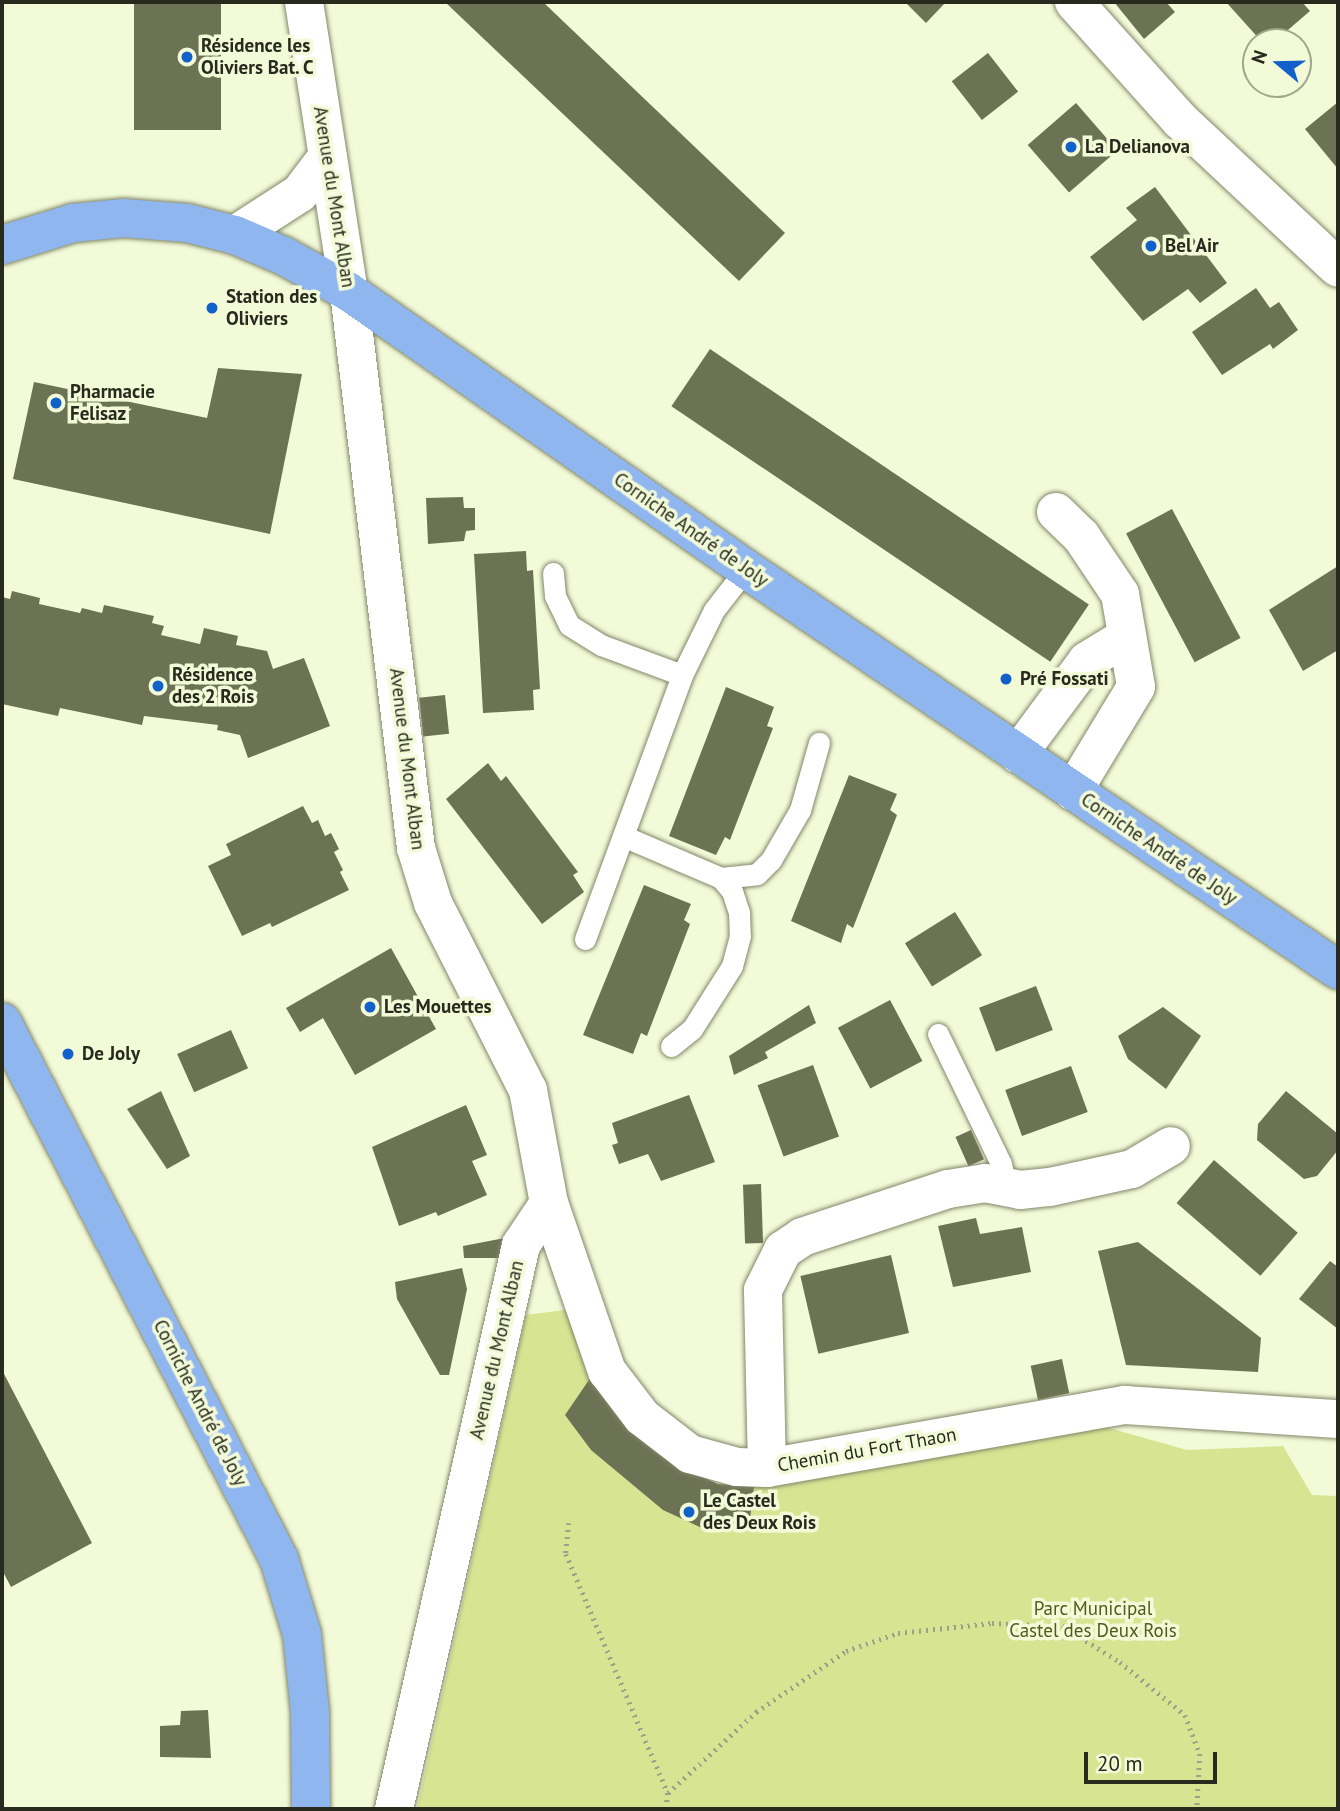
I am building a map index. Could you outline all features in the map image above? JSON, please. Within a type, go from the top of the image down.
[{"type":"main road","name":"Corniche André de Joly","points":[[2,245],[73,223],[124,218],[187,223],[235,235],[349,292],[746,569],[1338,970]]},
{"type":"main road","name":"Corniche André de Joly","points":[[2,1022],[279,1559],[302,1634],[310,1712],[311,1809]]},
{"type":"street","name":"Avenue du Mont Alban","points":[[304,2],[349,292],[416,848],[433,903],[528,1090],[550,1203],[521,1245],[394,1809]]},
{"type":"street","points":[[1074,2],[1180,120],[1338,268]]},
{"type":"street","points":[[235,235],[300,193],[328,156]]},
{"type":"street","points":[[1056,512],[1080,536],[1120,594],[1136,687],[1073,790]]},
{"type":"street","points":[[1018,754],[1087,661],[1126,636]]},
{"type":"street","points":[[767,1468],[763,1290],[783,1250],[803,1237],[948,1189],[985,1183],[1006,1187],[1050,1187],[1132,1169],[1171,1146]]},
{"type":"street","name":"Chemin du Fort Thaon","points":[[550,1203],[607,1371],[642,1418],[691,1454],[737,1467],[767,1468],[1125,1405],[1338,1419]]},
{"type":"lane","points":[[585,939],[682,675],[714,610],[746,569]]},
{"type":"lane","points":[[553,573],[555,596],[569,625],[601,645],[682,675]]},
{"type":"lane","points":[[721,878],[757,874],[771,859],[800,810],[818,743]]},
{"type":"lane","points":[[623,836],[721,878],[732,891],[739,912],[740,936],[732,966],[692,1029],[671,1046]]},
{"type":"lane","points":[[938,1034],[1001,1164],[1006,1187]]},
{"type":"path","points":[[569,1523],[566,1554],[668,1793],[666,1809]]},
{"type":"path","points":[[668,1793],[756,1712],[846,1651],[898,1633],[992,1623],[1062,1626],[1120,1662],[1185,1715],[1200,1754],[1196,1809]]},
{"type":"green space","name":"Parc Municipal Castel des Deux Rois","points":[[565,1310],[575,1314],[697,1477],[718,1484],[754,1487],[1102,1426],[1187,1450],[1283,1446],[1312,1495],[1338,1496],[1338,1809],[417,1809],[526,1315]]},
{"type":"building","name":"Résidence les Oliviers Bat. C","points":[[134,2],[221,2],[221,130],[134,130]]},
{"type":"building","points":[[445,2],[543,2],[785,233],[739,281]]},
{"type":"building","points":[[905,2],[946,2],[926,23]]},
{"type":"building","points":[[1114,2],[1166,2],[1175,12],[1144,39]]},
{"type":"building","points":[[1226,2],[1302,2],[1310,11],[1290,28],[1249,28]]},
{"type":"building","points":[[988,53],[1018,92],[982,120],[952,81]]},
{"type":"building","points":[[1338,102],[1338,169],[1305,129]]},
{"type":"building","name":"La Delianova","points":[[1076,103],[1117,151],[1069,193],[1028,145]]},
{"type":"building","name":"Bel Air","points":[[1155,187],[1227,283],[1200,303],[1188,289],[1143,321],[1090,257],[1137,220],[1126,208]]},
{"type":"building","points":[[1256,288],[1270,308],[1279,302],[1298,330],[1273,349],[1270,344],[1222,375],[1192,332]]},
{"type":"building","points":[[710,349],[1089,605],[1050,662],[671,406]]},
{"type":"building","points":[[218,368],[302,374],[270,534],[13,479],[34,382],[207,418]]},
{"type":"building","points":[[463,497],[464,508],[475,508],[475,530],[466,531],[464,541],[428,544],[426,498]]},
{"type":"building","points":[[1172,509],[1241,638],[1195,662],[1126,533]]},
{"type":"building","points":[[526,551],[527,571],[533,570],[540,689],[533,690],[534,710],[483,713],[474,554]]},
{"type":"building","points":[[1338,566],[1338,650],[1303,671],[1269,610]]},
{"type":"building","name":"Résidence des 2 Rois","points":[[12,591],[40,598],[39,604],[80,613],[82,608],[102,613],[104,605],[154,616],[152,623],[164,626],[161,635],[200,644],[204,628],[238,636],[236,645],[267,651],[273,669],[304,658],[330,726],[248,758],[240,735],[217,730],[218,725],[144,716],[142,725],[60,708],[58,716],[2,704],[2,597],[10,599]]},
{"type":"building","points":[[726,687],[774,707],[767,726],[773,728],[730,840],[725,837],[716,855],[669,836]]},
{"type":"building","points":[[445,695],[449,734],[423,737],[419,698]]},
{"type":"building","points":[[488,763],[501,781],[506,776],[578,872],[573,875],[584,892],[542,924],[446,799]]},
{"type":"building","points":[[849,775],[897,794],[890,810],[897,815],[853,928],[847,924],[841,943],[791,921]]},
{"type":"building","points":[[303,806],[312,823],[318,820],[325,836],[331,833],[339,849],[334,852],[343,870],[340,872],[349,890],[272,927],[270,923],[242,936],[208,866],[231,855],[226,844]]},
{"type":"building","points":[[644,885],[691,904],[684,920],[690,924],[647,1036],[641,1033],[633,1054],[583,1035]]},
{"type":"building","points":[[955,912],[982,955],[932,987],[905,943]]},
{"type":"building","name":"Les Mouettes","points":[[391,948],[436,1029],[355,1075],[323,1018],[300,1032],[286,1008]]},
{"type":"building","points":[[1036,986],[1053,1030],[996,1052],[979,1008]]},
{"type":"building","points":[[890,1000],[922,1061],[870,1089],[838,1028]]},
{"type":"building","points":[[809,1005],[816,1023],[765,1052],[768,1058],[734,1075],[729,1056]]},
{"type":"building","points":[[1163,1007],[1201,1036],[1166,1089],[1128,1059],[1118,1036]]},
{"type":"building","points":[[231,1030],[248,1068],[194,1092],[177,1054]]},
{"type":"building","points":[[813,1065],[839,1136],[784,1157],[758,1085]]},
{"type":"building","points":[[1071,1066],[1088,1112],[1022,1136],[1005,1090]]},
{"type":"building","points":[[161,1091],[190,1156],[167,1169],[127,1109]]},
{"type":"building","points":[[1286,1091],[1338,1134],[1338,1150],[1317,1176],[1304,1179],[1257,1140],[1258,1124]]},
{"type":"building","points":[[689,1095],[715,1162],[661,1181],[648,1154],[619,1164],[612,1145],[618,1143],[612,1123]]},
{"type":"building","points":[[466,1105],[487,1155],[472,1161],[487,1195],[438,1216],[436,1212],[399,1226],[372,1147]]},
{"type":"building","points":[[971,1130],[984,1159],[968,1166],[955,1137]]},
{"type":"building","points":[[1214,1160],[1298,1233],[1260,1276],[1177,1203]]},
{"type":"building","points":[[761,1184],[763,1243],[745,1244],[743,1185]]},
{"type":"building","points":[[976,1218],[980,1234],[1022,1227],[1031,1272],[953,1287],[938,1226]]},
{"type":"building","points":[[510,1237],[503,1258],[464,1258],[463,1246]]},
{"type":"building","points":[[1138,1242],[1261,1338],[1258,1372],[1126,1365],[1098,1251]]},
{"type":"building","points":[[891,1255],[909,1333],[818,1354],[800,1276]]},
{"type":"building","points":[[1330,1261],[1338,1267],[1338,1329],[1299,1299]]},
{"type":"building","points":[[462,1268],[467,1289],[449,1375],[440,1375],[397,1299],[395,1282]]},
{"type":"building","points":[[1062,1359],[1069,1393],[1038,1400],[1031,1366]]},
{"type":"building","points":[[2,1370],[92,1543],[11,1587],[2,1570]]},
{"type":"building","points":[[591,1377],[669,1461],[718,1484],[754,1487],[749,1527],[704,1529],[663,1510],[591,1450],[565,1415]]},
{"type":"building","points":[[208,1710],[211,1758],[160,1757],[160,1726],[180,1725],[181,1711]]},
{"type":"place","name":"Résidence les Oliviers Bat. C","points":[[187,57]]},
{"type":"place","name":"La Delianova","points":[[1071,147]]},
{"type":"place","name":"Bel Air","points":[[1151,246]]},
{"type":"place","name":"Station des Oliviers","points":[[212,308]]},
{"type":"place","name":"Pharmacie Felisaz","points":[[56,403]]},
{"type":"place","name":"Pré Fossati","points":[[1006,679]]},
{"type":"place","name":"Résidence des 2 Rois","points":[[158,686]]},
{"type":"place","name":"Les Mouettes","points":[[370,1007]]},
{"type":"place","name":"De Joly","points":[[68,1054]]},
{"type":"place","name":"Le Castel des Deux Rois","points":[[689,1512]]}]
